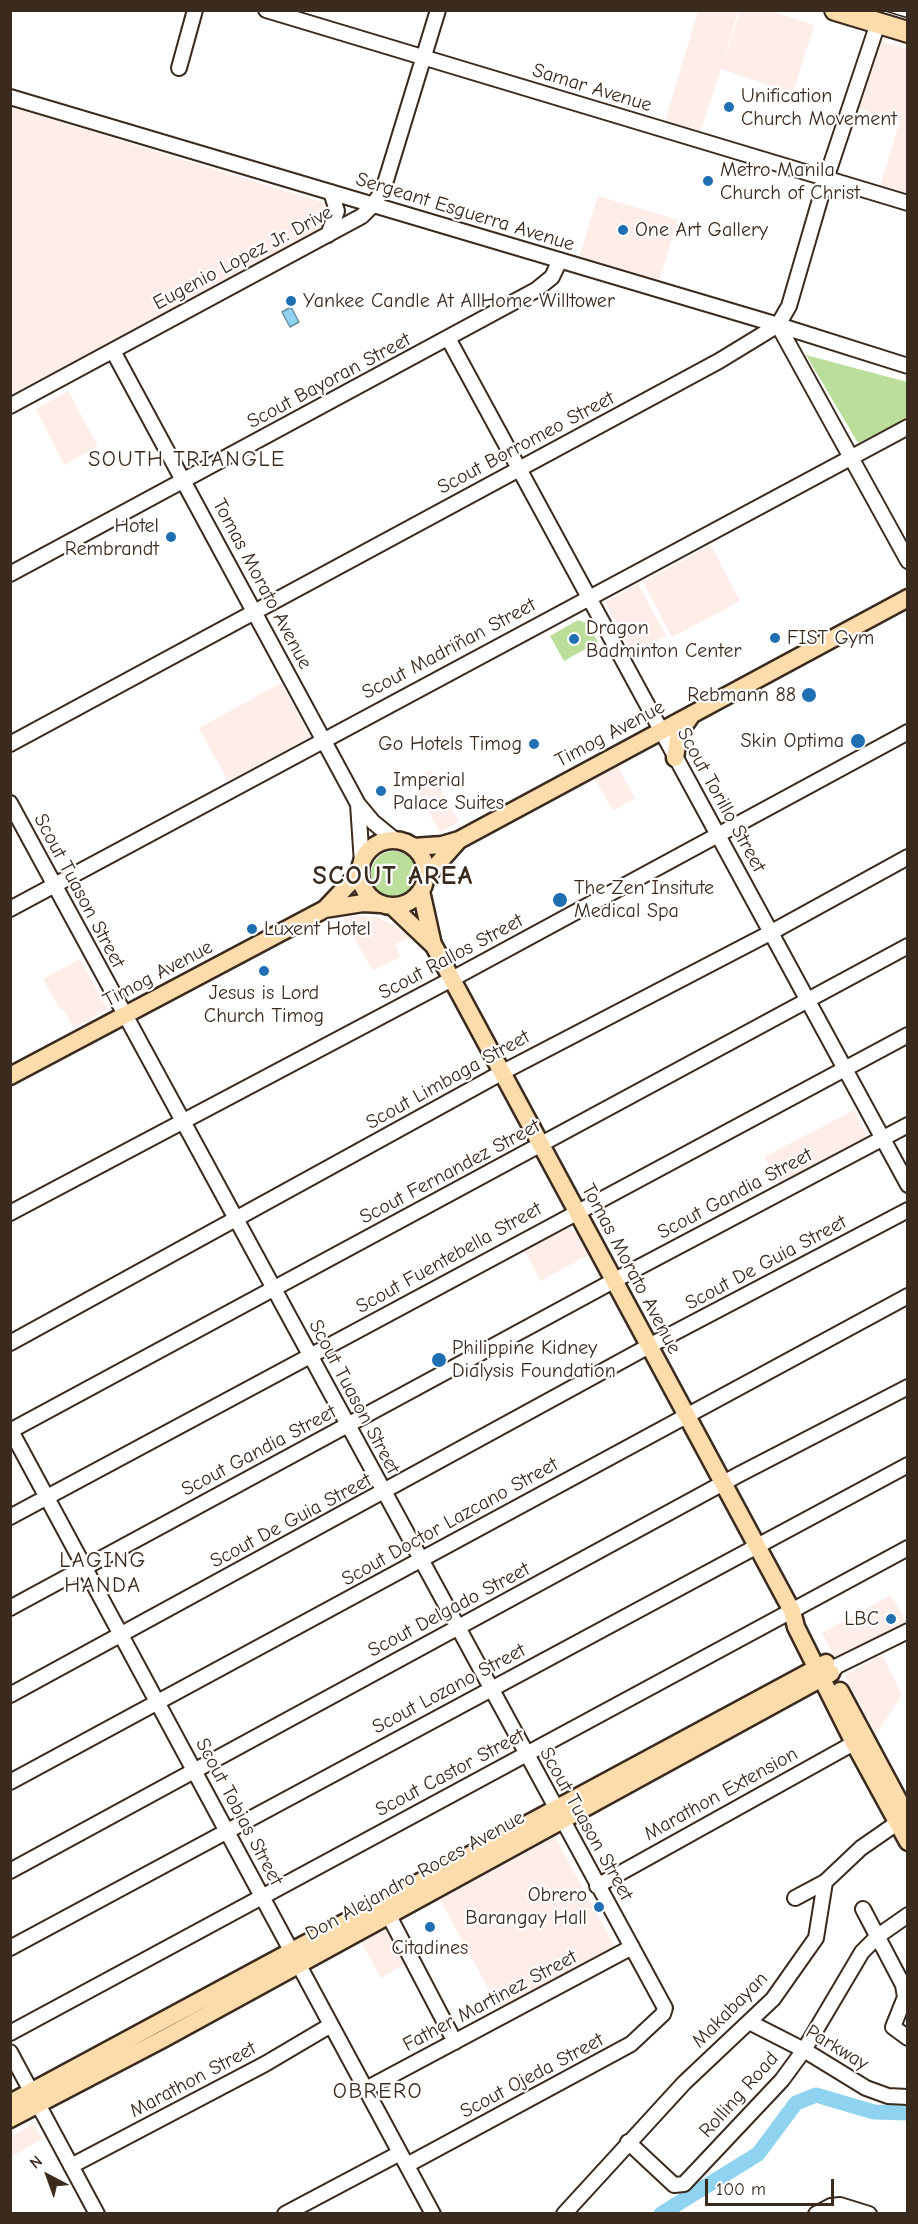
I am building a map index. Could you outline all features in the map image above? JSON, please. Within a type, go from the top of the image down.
[{"type":"highway","points":[[835,10],[908,32]]},
{"type":"main road","name":"Timog Avenue","points":[[413,847],[449,844],[459,840],[908,598]]},
{"type":"main road","points":[[675,758],[679,733],[693,712]]},
{"type":"main road","points":[[395,840],[413,847],[425,862],[424,884],[409,902],[387,905],[365,891],[361,868],[375,845],[395,840]]},
{"type":"main road","name":"Timog Avenue","points":[[424,884],[459,840]]},
{"type":"main road","name":"Timog Avenue","points":[[325,909],[361,868]]},
{"type":"main road","name":"Tomas Morato Avenue","points":[[424,884],[434,946],[792,1611],[796,1627],[827,1669],[859,1740]]},
{"type":"main road","name":"Timog Avenue","points":[[10,1076],[325,909],[363,903],[387,905]]},
{"type":"main road","name":"Tomas Morato Avenue","points":[[387,905],[434,946]]},
{"type":"main road","name":"Tomas Morato Avenue","points":[[827,1669],[835,1703],[904,1816],[908,1842]]},
{"type":"main road","name":"Don Alejandro Roces Avenue","points":[[647,1766],[795,1692],[827,1669]]},
{"type":"main road","name":"Don Alejandro Roces Avenue","points":[[10,2119],[35,2098],[827,1669]]},
{"type":"main road","points":[[795,1692],[815,1693],[835,1703]]},
{"type":"main road","name":"Don Alejandro Roces Avenue","points":[[295,1957],[388,1914],[559,1814]]},
{"type":"main road","name":"Don Alejandro Roces Avenue","points":[[10,2103],[35,2098]]},
{"type":"street","points":[[179,68],[195,10]]},
{"type":"street","name":"Samar Avenue","points":[[266,10],[908,203]]},
{"type":"street","name":"Eugenio Lopez Jr. Drive","points":[[10,406],[328,235],[362,216],[374,205],[383,190],[438,10]]},
{"type":"street","points":[[878,24],[826,179],[789,306],[778,325],[908,561]]},
{"type":"street","name":"Sergeant Esguerra Avenue","points":[[10,97],[778,325],[908,366]]},
{"type":"street","points":[[328,235],[337,210],[331,192]]},
{"type":"street","name":"Scout Bayoran Street","points":[[10,574],[536,290],[552,277],[560,260]]},
{"type":"street","name":"Scout Borromeo Street","points":[[10,744],[719,361],[778,325]]},
{"type":"street","name":"Scout Torillo Street","points":[[448,338],[521,468],[675,758],[908,1185]]},
{"type":"street","name":"Tomas Morato Avenue","points":[[113,351],[358,804],[373,822],[395,840]]},
{"type":"street","name":"Scout Madriñan Street","points":[[10,909],[589,596],[908,427]]},
{"type":"street","name":"Scout Rallos Street","points":[[10,1213],[181,1120],[452,979],[908,732]]},
{"type":"street","name":"Scout Tuason Street","points":[[10,803],[665,2008]]},
{"type":"street","name":"Tomas Morato Avenue","points":[[358,804],[361,868]]},
{"type":"street","name":"Scout Limbaga Street","points":[[10,1343],[501,1073],[770,933],[908,857]]},
{"type":"street","name":"Scout Fernandez Street","points":[[11,1430],[908,946]]},
{"type":"street","name":"Scout Fuentebella Street","points":[[10,1517],[908,1035]]},
{"type":"street","name":"Scout Gandia Street","points":[[10,1608],[614,1281],[908,1125]]},
{"type":"street","name":"Scout De Guia Street","points":[[10,1695],[649,1347],[908,1210]]},
{"type":"street","name":"Scout Doctor Lazcano Street","points":[[10,1782],[420,1561],[686,1414],[908,1296]]},
{"type":"street","name":"Scout Delgado Street","points":[[10,1870],[195,1772],[723,1484],[908,1388]]},
{"type":"street","name":"Scout Tobias Street","points":[[11,1430],[49,1496],[85,1568],[433,2214]]},
{"type":"street","name":"Scout Lozano Street","points":[[10,1948],[908,1465]]},
{"type":"street","name":"Scout Castor Street","points":[[10,2033],[908,1548]]},
{"type":"street","name":"Don Alejandro Roces Avenue","points":[[827,1669],[908,1631]]},
{"type":"street","name":"Marathon Extension","points":[[597,1886],[859,1740]]},
{"type":"street","points":[[795,1898],[825,1882],[861,1848],[904,1816]]},
{"type":"street","name":"Makabayan","points":[[564,2214],[684,2083],[773,1999],[813,1943],[825,1882]]},
{"type":"street","points":[[863,1909],[906,1991],[894,2020],[895,2030],[908,2038]]},
{"type":"street","points":[[388,1914],[455,2042]]},
{"type":"street","name":"Rolling Road","points":[[628,2142],[674,2185],[678,2187],[684,2184],[782,2080],[804,2050],[862,1952],[878,1936],[908,1915]]},
{"type":"street","name":"Father Martinez Street","points":[[366,2089],[632,1947]]},
{"type":"street","name":"Scout Ojeda Street","points":[[285,2214],[404,2159],[631,2044],[663,2014],[665,2008]]},
{"type":"street","name":"Parkway","points":[[749,2022],[804,2050],[866,2088],[894,2097],[908,2097]]},
{"type":"street","name":"Marathon Street","points":[[71,2166],[265,2064],[331,2025]]},
{"type":"street","points":[[10,2052],[97,2214]]},
{"type":"street","points":[[816,2214],[831,2206],[840,2205],[869,2214]]},
{"type":"shaded area","points":[[698,11],[738,11],[722,67],[740,11],[772,11],[814,25],[793,93],[721,69],[700,132],[665,122]]},
{"type":"shaded area","points":[[877,40],[907,49],[907,193],[880,186],[900,121],[856,108]]},
{"type":"shaded area","points":[[10,107],[325,203],[328,220],[323,230],[11,394]]},
{"type":"shaded area","points":[[598,196],[678,220],[658,284],[578,260]]},
{"type":"shaded area","points":[[68,391],[98,446],[64,465],[36,409]]},
{"type":"shaded area","points":[[711,545],[740,601],[672,637],[643,582]]},
{"type":"shaded area","points":[[638,584],[666,636],[633,655],[605,602]]},
{"type":"shaded area","points":[[281,683],[310,737],[228,781],[199,728]]},
{"type":"shaded area","points":[[617,765],[635,798],[613,811],[594,777]]},
{"type":"shaded area","points":[[431,770],[459,822],[440,832],[411,780]]},
{"type":"shaded area","points":[[378,917],[413,936],[395,944],[400,957],[373,971],[343,918]]},
{"type":"shaded area","points":[[80,959],[107,1009],[74,1028],[63,1009],[60,1010],[43,979]]},
{"type":"shaded area","points":[[854,1110],[869,1139],[780,1185],[764,1157]]},
{"type":"shaded area","points":[[561,1226],[582,1235],[591,1253],[541,1281],[522,1246]]},
{"type":"shaded area","points":[[891,1595],[907,1624],[837,1662],[822,1633]]},
{"type":"shaded area","points":[[882,1655],[902,1695],[876,1734],[845,1675]]},
{"type":"shaded area","points":[[555,1837],[616,1949],[500,2010],[440,1900]]},
{"type":"shaded area","points":[[390,1923],[411,1960],[381,1978],[360,1940]]},
{"type":"shaded area","points":[[33,2124],[42,2139],[11,2157],[11,2136]]},
{"type":"green space","points":[[806,355],[907,382],[907,419],[858,443]]},
{"type":"green space","name":"Dragon Badminton Center","points":[[578,620],[587,623],[598,642],[564,661],[550,636]]},
{"type":"green space","points":[[394,851],[410,858],[417,874],[410,890],[394,897],[378,890],[371,874],[378,858]]},
{"type":"water","points":[[291,307],[299,322],[290,327],[282,312]]},
{"type":"waterway","points":[[661,2214],[758,2154],[796,2103],[816,2095],[874,2112],[908,2113]]},
{"type":"tram line","points":[[882,10],[908,18]]},
{"type":"place","name":"Unification Church Movement","points":[[729,107]]},
{"type":"place","name":"Metro Manila Church of Christ","points":[[708,181]]},
{"type":"place","name":"One Art Gallery","points":[[623,230]]},
{"type":"place","name":"Yankee Candle At AllHome Willtower","points":[[291,301]]},
{"type":"place","name":"Hotel Rembrandt","points":[[171,537]]},
{"type":"place","name":"FIST Gym","points":[[775,638]]},
{"type":"place","name":"Dragon Badminton Center","points":[[574,639]]},
{"type":"place","name":"Rebmann 88","points":[[809,695]]},
{"type":"place","name":"Skin Optima","points":[[858,741]]},
{"type":"place","name":"Go Hotels Timog","points":[[534,744]]},
{"type":"place","name":"Imperial Palace Suites","points":[[381,791]]},
{"type":"place","name":"The Zen Insitute Medical Spa","points":[[560,900]]},
{"type":"place","name":"Luxent Hotel","points":[[252,929]]},
{"type":"place","name":"Jesus is Lord Church Timog","points":[[264,971]]},
{"type":"place","name":"Philippine Kidney Dialysis Foundation","points":[[439,1360]]},
{"type":"place","name":"LBC","points":[[891,1619]]},
{"type":"place","name":"Obrero Barangay Hall","points":[[599,1907]]},
{"type":"place","name":"Citadines","points":[[430,1927]]},
{"type":"district","name":"SOUTH TRIANGLE","points":[[187,460]]},
{"type":"district","name":"SCOUT AREA","points":[[393,877]]},
{"type":"district","name":"LAGING HANDA","points":[[103,1574]]},
{"type":"district","name":"OBRERO","points":[[378,2092]]}]
